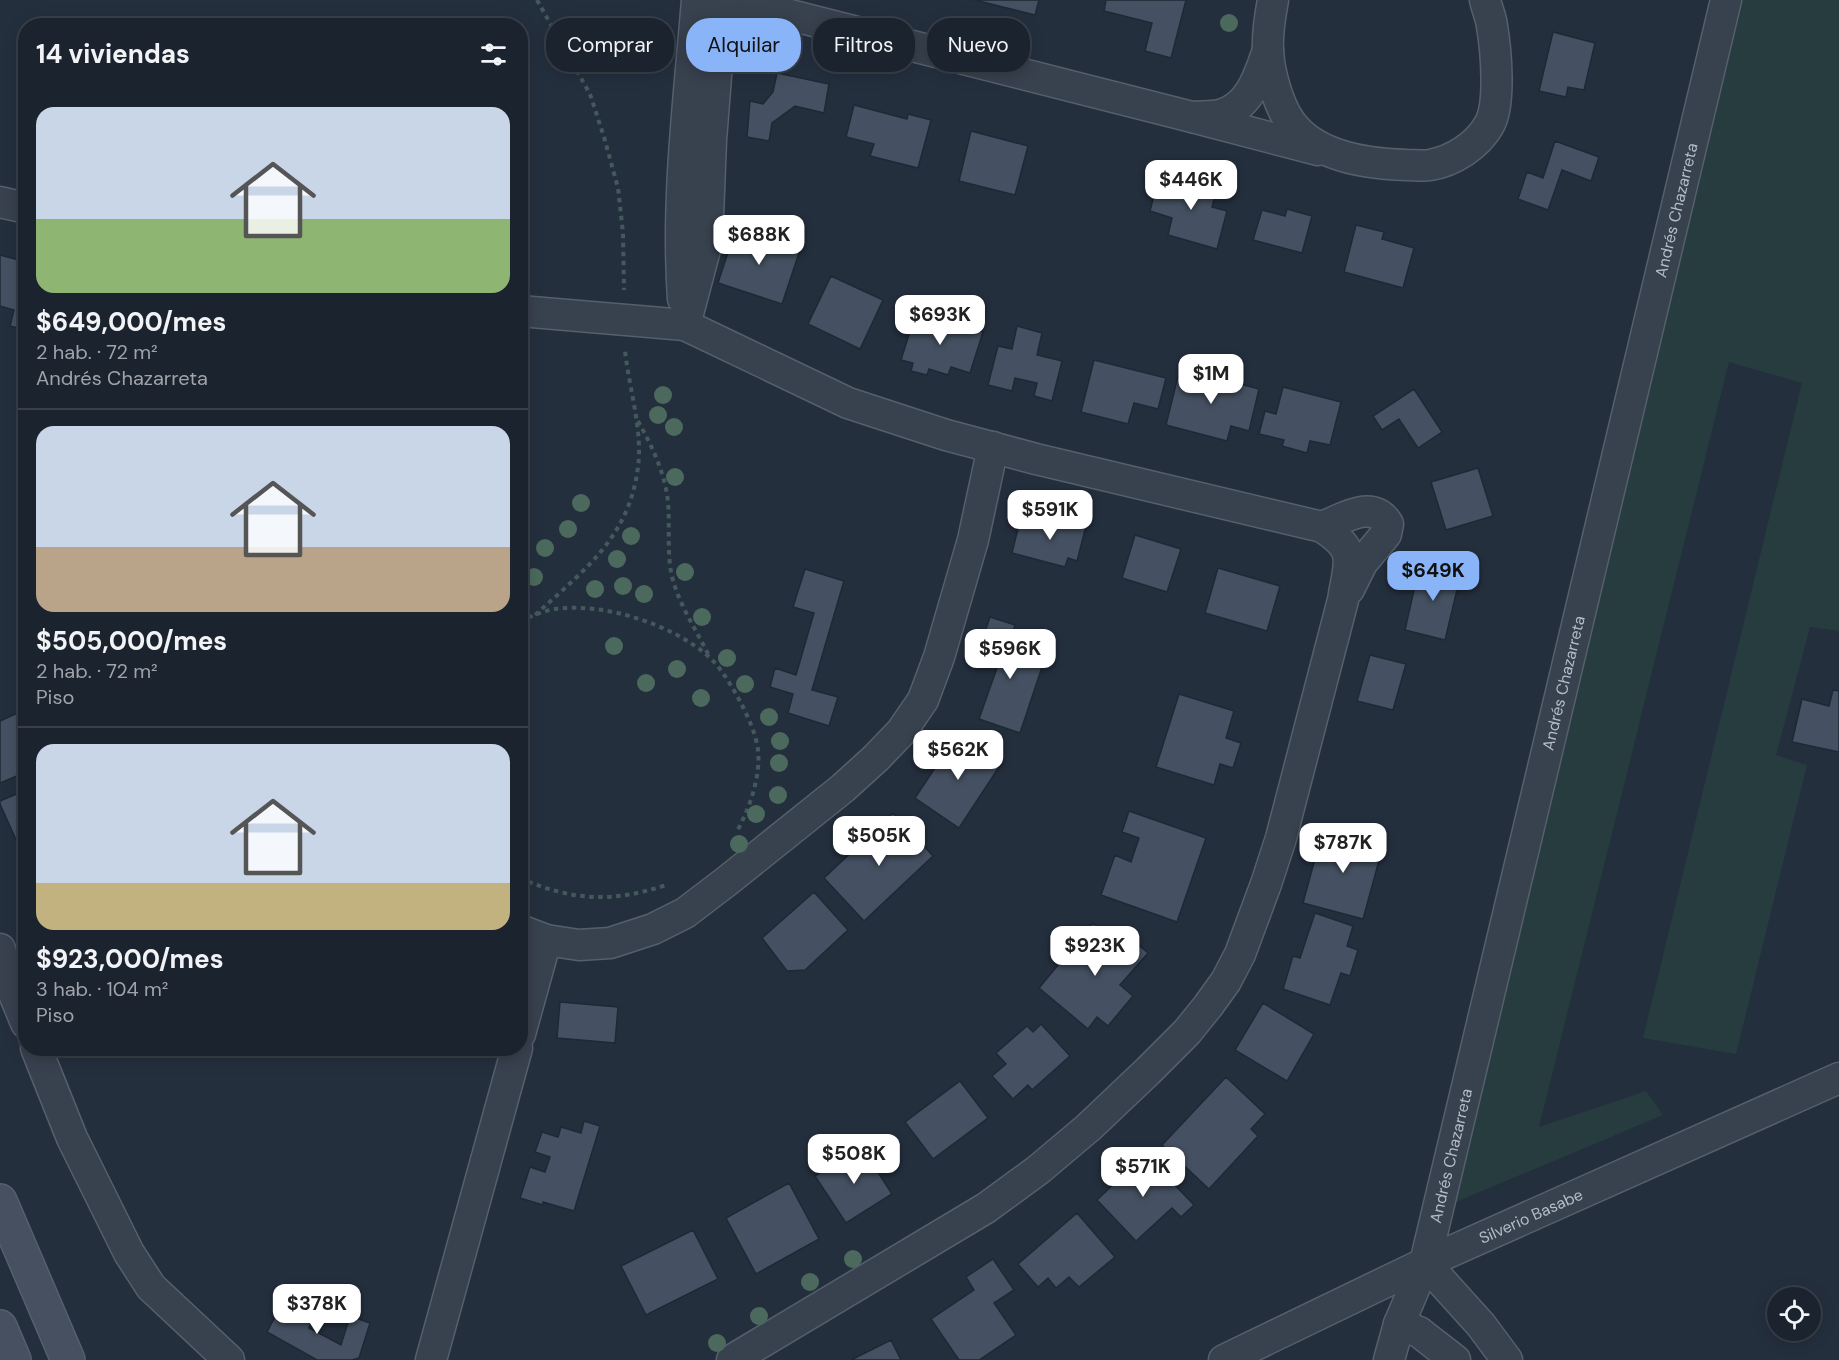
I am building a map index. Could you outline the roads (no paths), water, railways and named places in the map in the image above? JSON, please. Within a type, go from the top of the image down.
[{"type":"street","points":[[685,325],[681,260],[686,138],[697,0]]},
{"type":"street","points":[[685,325],[707,242],[711,140],[722,0]]},
{"type":"street","points":[[731,0],[1343,157],[1379,164],[1429,166],[1461,153],[1479,139],[1490,123],[1495,100],[1496,76],[1490,9]]},
{"type":"street","points":[[1192,117],[1219,116],[1235,109],[1246,98],[1257,81],[1268,50],[1273,0]]},
{"type":"street","name":"Andrés Chazarreta","points":[[1389,1360],[1399,1324],[1425,1263],[1726,0]]},
{"type":"street","points":[[1268,50],[1281,105],[1292,124],[1310,140],[1343,157]]},
{"type":"street","points":[[0,202],[18,206]]},
{"type":"street","points":[[528,311],[685,325],[848,403],[946,435],[1036,459],[1322,527],[1338,537],[1348,551],[1349,563],[1343,600],[1281,838],[1240,954],[1226,981],[1208,1006],[1187,1032],[1148,1071],[1089,1127],[1038,1170],[977,1213],[732,1360]]},
{"type":"street","points":[[528,973],[533,935],[579,945],[610,943],[654,929],[685,913],[843,788],[901,732],[923,700],[939,657],[973,540],[993,447]]},
{"type":"street","points":[[1322,527],[1363,511],[1375,511],[1389,524],[1386,534],[1362,563],[1343,600]]},
{"type":"street","points":[[0,949],[7,977],[18,1004]]},
{"type":"street","points":[[39,1056],[72,1138],[129,1254],[151,1287],[229,1360]]},
{"type":"street","points":[[431,1360],[515,1056]]},
{"type":"street","name":"Silverio Basabe","points":[[1224,1360],[1425,1263],[1839,1078]]},
{"type":"street","points":[[0,1201],[68,1360]]},
{"type":"street","points":[[1425,1263],[1481,1324],[1507,1360]]},
{"type":"street","points":[[1399,1324],[1419,1332],[1455,1360]]},
{"type":"street","points":[[0,1327],[14,1360]]}]
